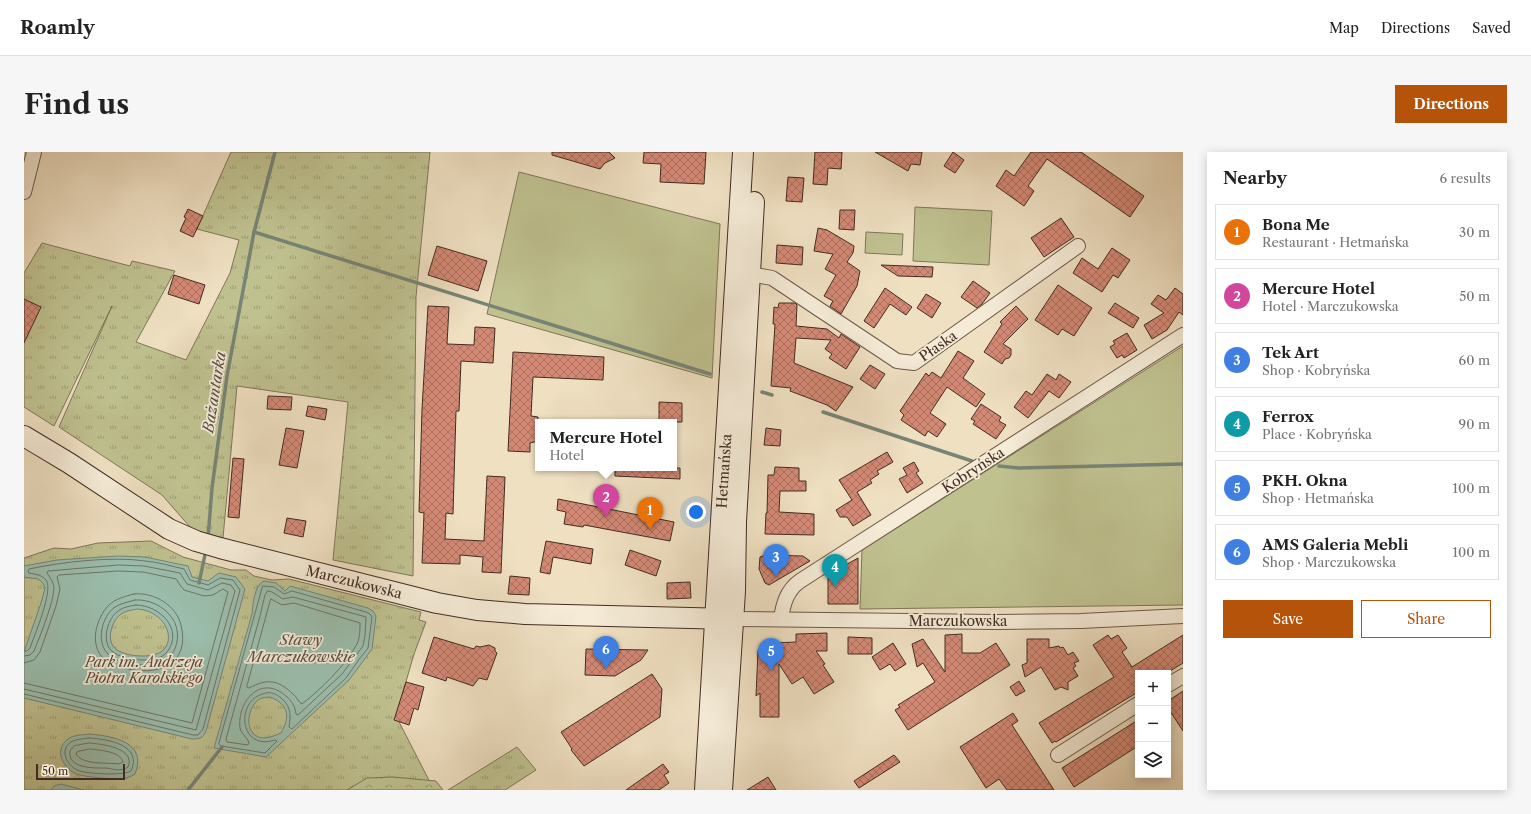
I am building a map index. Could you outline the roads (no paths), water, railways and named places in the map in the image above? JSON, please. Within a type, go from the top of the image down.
[{"type":"main road","name":"Hetmańska","points":[[722,790],[720,685],[727,551],[743,152]]},
{"type":"main road","name":"Hetmańska","points":[[727,551],[750,274],[757,152]]},
{"type":"main road","name":"Marczukowska","points":[[24,436],[165,527],[196,541],[220,548],[437,603],[477,610],[525,614],[724,619]]},
{"type":"main road","name":"Hetmańska","points":[[705,790],[720,685]]},
{"type":"street","points":[[24,192],[34,152]]},
{"type":"street","name":"Płaska","points":[[750,274],[772,278],[897,361],[914,363],[1078,246]]},
{"type":"street","name":"Kobryńska","points":[[781,619],[783,608],[792,586],[1183,335]]},
{"type":"street","name":"Marczukowska","points":[[724,619],[1082,621],[1183,616]]},
{"type":"street","points":[[1171,683],[1183,676]]},
{"type":"street","points":[[1058,755],[1135,706]]},
{"type":"water","name":"Stawy Marczukowskie","points":[[118,556],[145,557],[188,566],[192,577],[208,581],[219,573],[236,577],[245,589],[206,731],[202,737],[192,739],[24,698],[24,652],[45,588],[43,583],[38,579],[24,577],[24,566],[57,560]],"holes":[[[137,609],[149,612],[158,617],[165,625],[168,634],[168,642],[164,649],[156,654],[140,656],[131,655],[115,648],[112,644],[110,634],[117,619],[122,614],[130,610]]]},
{"type":"water","name":"Stawy Marczukowskie","points":[[264,581],[276,583],[285,591],[290,586],[368,608],[373,611],[376,616],[372,649],[349,680],[266,757],[214,748],[252,614],[256,591]],"holes":[[[270,697],[284,707],[287,716],[281,733],[266,738],[257,736],[250,729],[250,712],[257,701],[262,698]]]},
{"type":"water","points":[[89,734],[118,739],[132,748],[137,755],[138,763],[135,774],[124,779],[110,779],[83,776],[70,770],[63,762],[61,757],[61,748],[68,739],[72,737]]},
{"type":"water","points":[[61,784],[84,790],[51,790],[54,786]]},
{"type":"waterway","name":"Bażantarka","points":[[208,538],[212,488],[227,376],[254,232],[275,152]]},
{"type":"waterway","points":[[254,232],[710,374]]},
{"type":"waterway","points":[[762,392],[772,395]]},
{"type":"waterway","points":[[823,412],[972,461]]},
{"type":"waterway","points":[[999,466],[1019,468],[1183,464]]},
{"type":"waterway","name":"Bażantarka","points":[[199,583],[206,550]]},
{"type":"waterway","name":"Bażantarka","points":[[188,790],[222,747]]},
{"type":"place","name":"Mercure Hotel","points":[[606,517]]},
{"type":"place","name":"Bona Me","points":[[650,530]]},
{"type":"place","name":"Tek Art","points":[[776,577]]},
{"type":"place","name":"Ferrox","points":[[835,587]]},
{"type":"place","name":"AMS Galeria Mebli","points":[[606,669]]},
{"type":"place","name":"PKH. Okna","points":[[771,671]]},
{"type":"park label","name":"Park im. Andrzeja Piotra Karolskiego","points":[[144,670]]}]
